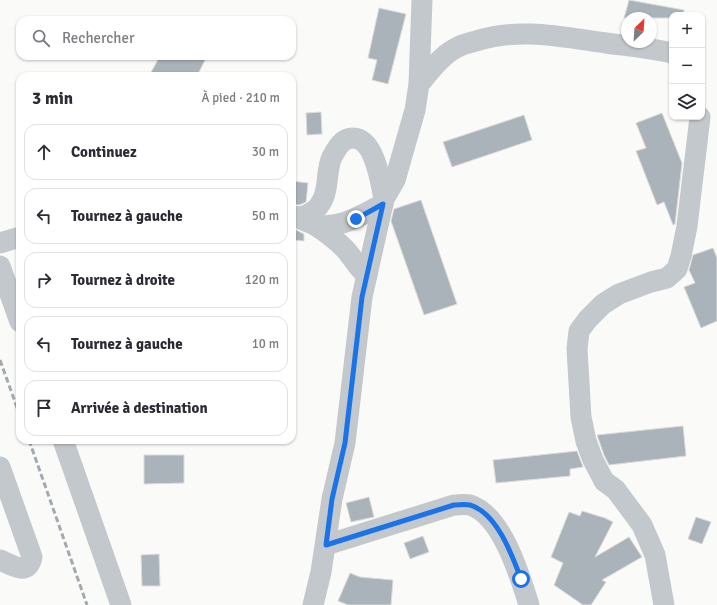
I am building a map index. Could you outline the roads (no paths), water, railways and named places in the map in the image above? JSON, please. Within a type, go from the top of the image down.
[{"type":"street","points":[[313,605],[326,545],[332,499],[345,443],[362,297],[384,202],[394,180],[415,110],[419,84],[422,0]]},
{"type":"street","points":[[419,84],[450,52],[462,45],[484,38],[505,34],[551,35],[669,52]]},
{"type":"street","points":[[664,605],[656,555],[642,525],[616,490],[604,481],[593,460],[586,441],[581,417],[577,349],[580,331],[588,319],[603,304],[619,294],[651,282],[667,278],[677,269],[687,226],[700,120]]},
{"type":"street","points":[[301,219],[312,212],[323,199],[332,158],[342,142],[348,138],[355,138],[362,141],[371,150],[377,166],[384,202]]},
{"type":"street","points":[[301,219],[328,226],[356,219],[384,202]]},
{"type":"street","points":[[301,219],[327,233],[345,249],[360,270],[367,275]]},
{"type":"street","points":[[0,243],[16,238]]},
{"type":"street","points":[[0,266],[16,311]]},
{"type":"street","points":[[63,444],[121,605]]},
{"type":"street","points":[[0,467],[32,557],[30,563],[25,568],[19,568],[0,560]]},
{"type":"street","points":[[326,545],[454,505],[469,504],[485,513],[511,551],[529,605]]},
{"type":"railway","points":[[0,360],[16,405]]},
{"type":"railway","points":[[30,444],[87,605]]}]
